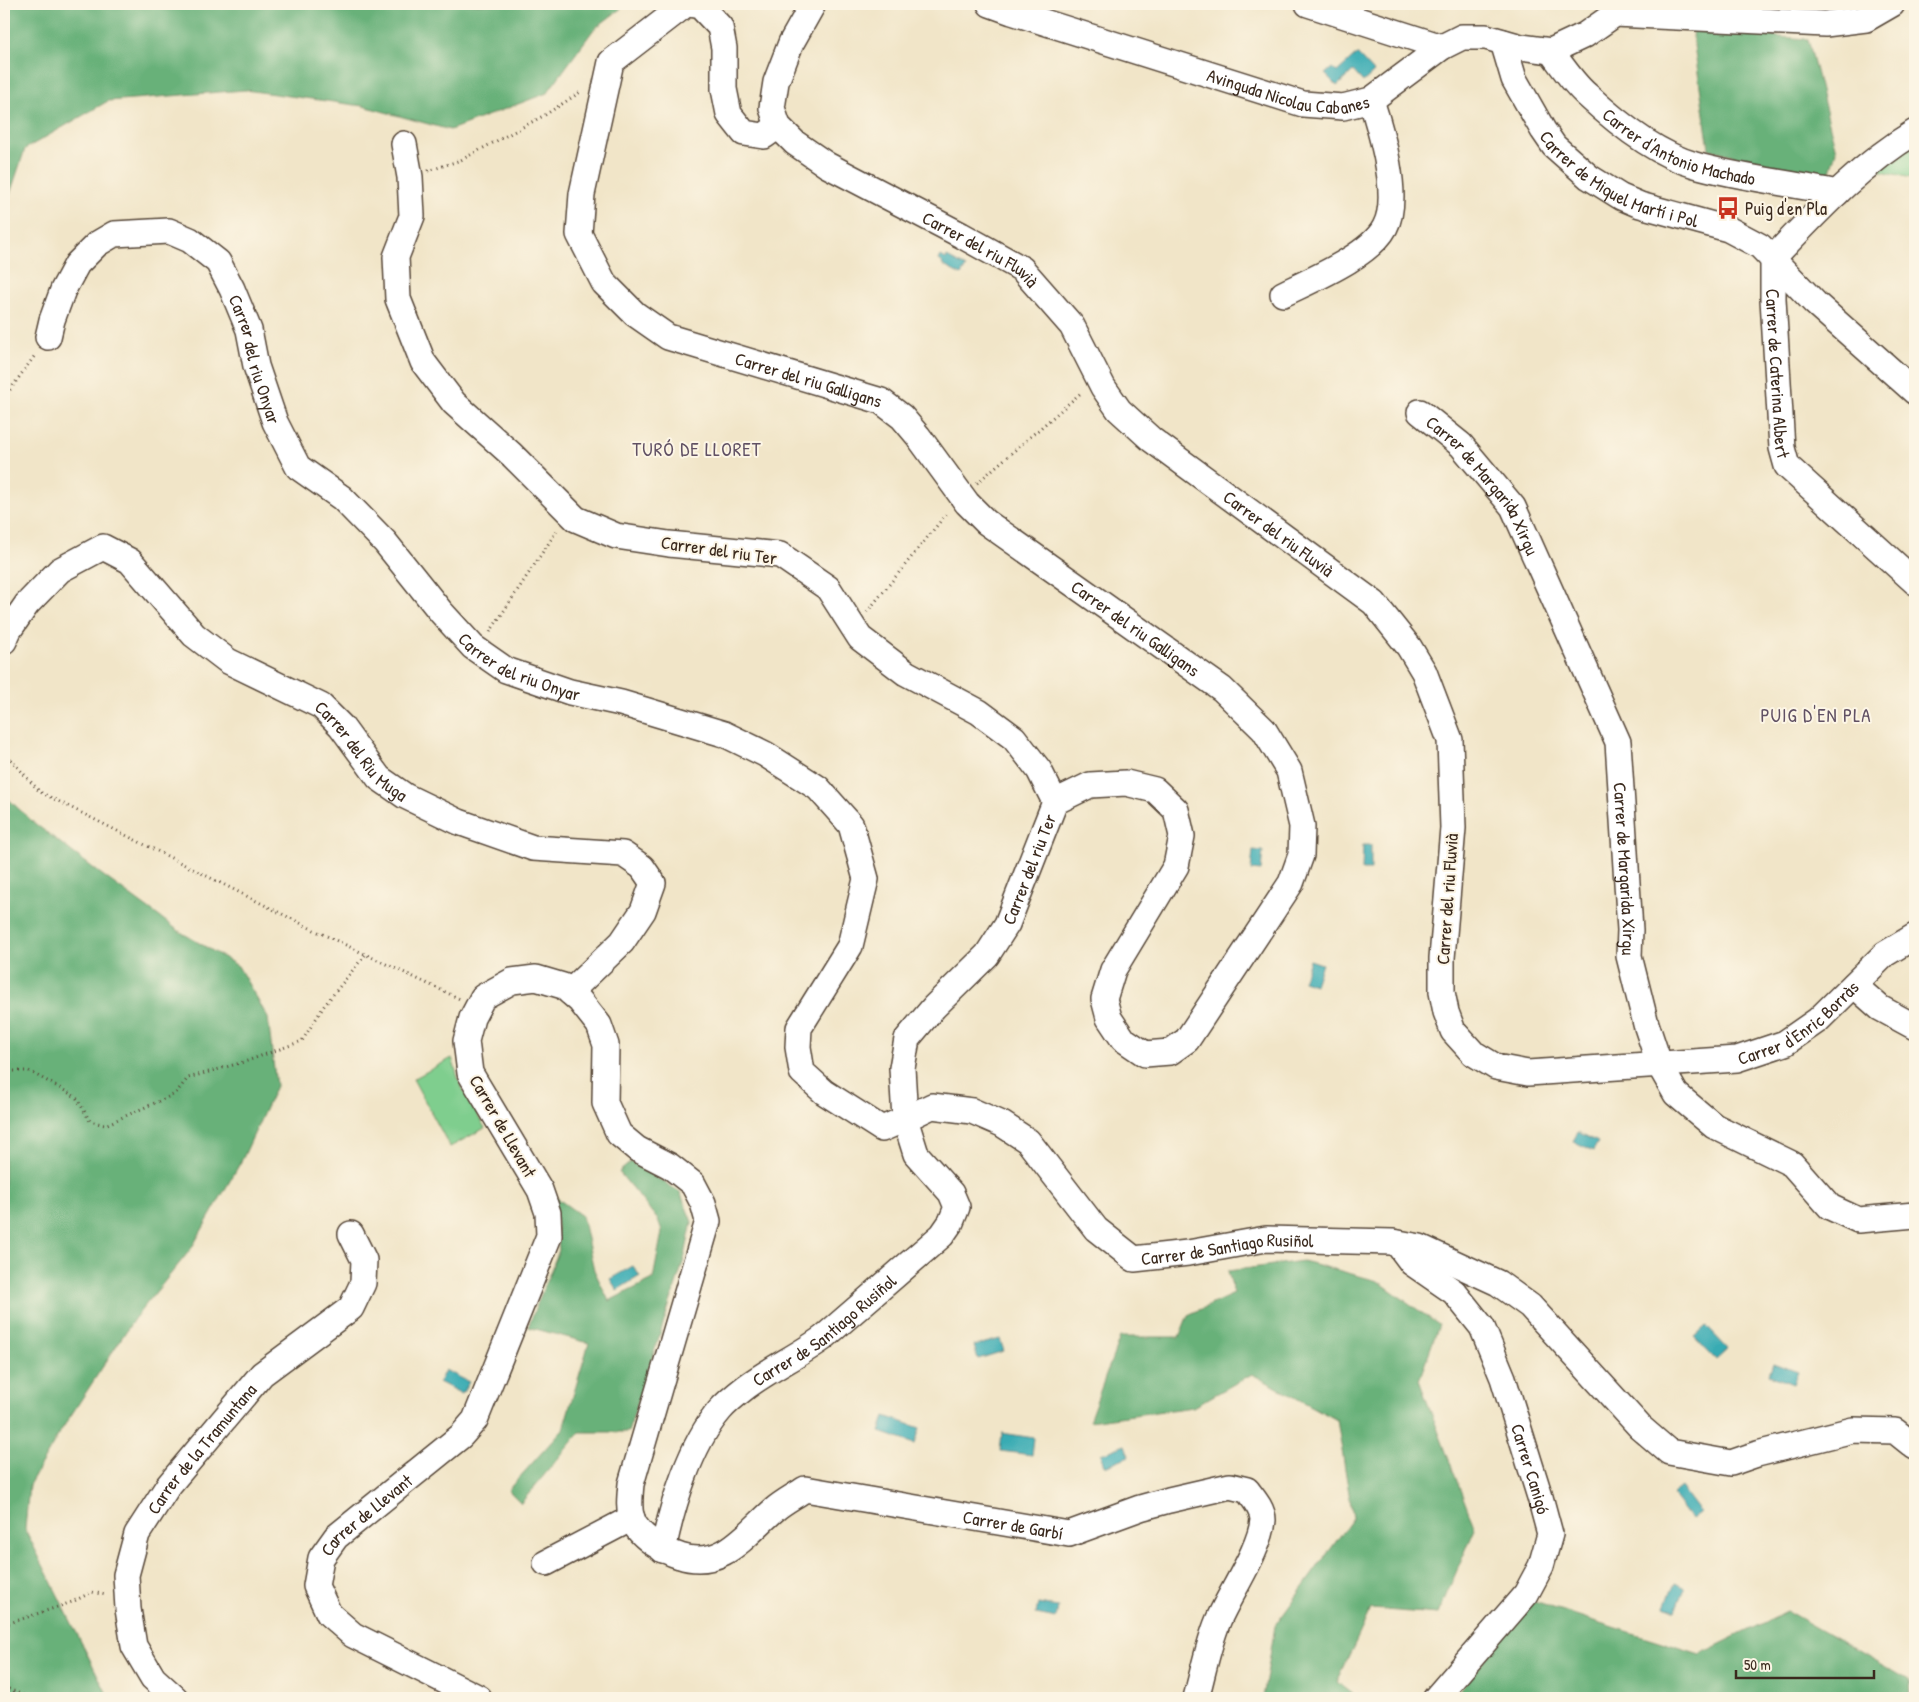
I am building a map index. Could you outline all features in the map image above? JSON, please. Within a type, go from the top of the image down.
[{"type":"street","name":"Carrer del riu Galligans","points":[[778,126],[764,136],[744,133],[730,114],[724,89],[724,48],[720,27],[700,6],[688,4],[611,62],[582,194],[579,234],[604,283],[635,314],[668,338],[881,401],[902,417],[962,496],[986,522],[1222,689],[1264,730],[1289,771],[1302,826],[1301,855],[1291,883],[1187,1040],[1170,1052],[1144,1054],[1123,1039],[1109,1018],[1104,999],[1113,970],[1176,866],[1182,836],[1176,810],[1154,790],[1126,783],[1090,785],[1055,802]]},
{"type":"street","points":[[778,126],[772,108],[776,82],[791,43],[813,4]]},
{"type":"street","name":"Avinguda Nicolau Cabanes","points":[[990,4],[1303,104],[1343,108],[1371,100],[1442,48],[1462,37],[1486,37],[1521,47],[1551,50],[1585,35],[1614,14],[1825,24],[1866,19],[1892,4]]},
{"type":"street","points":[[1308,4],[1442,48]]},
{"type":"street","name":"Carrer de Miquel Martí i Pol","points":[[1503,42],[1514,79],[1543,130],[1554,146],[1589,176],[1620,198],[1728,229],[1760,246],[1815,303],[1915,392]]},
{"type":"street","name":"Carrer d'Antonio Machado","points":[[1551,50],[1586,95],[1643,141],[1659,150],[1693,165],[1837,193]]},
{"type":"street","points":[[1283,294],[1339,266],[1370,244],[1385,227],[1392,198],[1382,133],[1371,100]]},
{"type":"street","name":"Carrer del riu Fluvià","points":[[778,126],[795,143],[827,165],[1022,269],[1072,326],[1103,387],[1119,410],[1152,440],[1374,603],[1409,647],[1424,672],[1450,740],[1453,828],[1442,958],[1442,992],[1446,1012],[1454,1031],[1473,1053],[1496,1067],[1528,1073],[1660,1066]]},
{"type":"street","points":[[1773,258],[1848,182],[1899,142],[1915,132]]},
{"type":"street","name":"Carrer del riu Ter","points":[[404,144],[410,177],[412,216],[396,257],[398,298],[423,362],[454,403],[511,454],[576,520],[616,536],[669,544],[780,555],[828,588],[860,638],[906,673],[979,712],[1014,738],[1039,770],[1055,802],[1007,924],[987,955],[934,1007],[907,1039],[902,1068],[905,1119]]},
{"type":"street","name":"Carrer del riu Onyar","points":[[48,337],[63,290],[77,264],[96,244],[114,234],[169,231],[190,240],[218,262],[232,289],[249,330],[256,366],[275,422],[298,467],[342,498],[385,542],[441,612],[473,648],[506,670],[561,689],[621,703],[724,734],[765,754],[818,788],[851,825],[866,879],[850,946],[799,1028],[798,1048],[802,1072],[824,1092],[882,1129],[905,1119]]},
{"type":"street","name":"Carrer de Caterina Albert","points":[[1773,258],[1773,298],[1782,448],[1787,466],[1915,582]]},
{"type":"street","name":"Carrer de Margarida Xirgu","points":[[1420,412],[1461,445],[1513,507],[1618,742],[1630,930],[1629,956],[1646,1024],[1660,1066],[1676,1094],[1714,1126],[1792,1164],[1830,1207],[1858,1220],[1915,1215]]},
{"type":"street","name":"Carrer del Riu Muga","points":[[4,641],[8,630],[27,604],[60,570],[103,547],[130,561],[194,635],[228,661],[321,706],[341,726],[379,778],[405,796],[459,822],[533,848],[622,854],[642,867],[653,883],[643,911],[622,942],[570,992]]},
{"type":"street","name":"Carrer d'Enric Borràs","points":[[1660,1066],[1737,1059],[1785,1043],[1818,1020],[1885,954],[1915,936]]},
{"type":"street","name":"Carrer de Llevant","points":[[479,1698],[353,1635],[329,1614],[316,1586],[321,1558],[336,1538],[461,1436],[475,1420],[549,1236],[548,1213],[540,1190],[470,1073],[466,1041],[477,1007],[483,997],[512,981],[536,978],[563,986],[580,1001],[599,1025],[606,1045],[604,1103],[619,1134],[637,1149],[670,1166],[693,1184],[703,1202],[708,1221],[631,1484],[628,1508],[638,1532],[663,1550]]},
{"type":"street","points":[[1854,985],[1880,1008],[1915,1026]]},
{"type":"street","name":"Carrer de Santiago Rusiñol","points":[[663,1550],[670,1514],[700,1439],[720,1409],[746,1387],[823,1338],[942,1235],[951,1222],[957,1207],[951,1193],[916,1154],[905,1119],[932,1106],[972,1111],[1002,1124],[1028,1142],[1096,1229],[1134,1259],[1188,1253],[1266,1240],[1397,1243],[1420,1246],[1456,1262],[1498,1283],[1530,1306],[1640,1427],[1669,1452],[1731,1463],[1757,1454],[1853,1430],[1895,1430],[1915,1446]]},
{"type":"street","name":"Carrer de la Tramuntana","points":[[175,1698],[154,1678],[134,1646],[128,1608],[126,1574],[137,1534],[168,1486],[262,1374],[351,1308],[363,1283],[364,1260],[351,1234]]},
{"type":"street","name":"Carrer Canigó","points":[[1397,1243],[1412,1263],[1454,1292],[1482,1327],[1503,1378],[1550,1534],[1541,1566],[1526,1594],[1436,1698]]},
{"type":"street","name":"Carrer de Garbí","points":[[663,1550],[691,1560],[715,1558],[740,1542],[775,1509],[805,1489],[1069,1534],[1140,1508],[1193,1494],[1230,1486],[1247,1490],[1258,1504],[1263,1518],[1260,1533],[1251,1556],[1218,1622],[1196,1698]]},
{"type":"street","points":[[546,1563],[632,1518]]},
{"type":"path","points":[[410,177],[461,160],[545,114],[608,75]]},
{"type":"path","points":[[4,398],[48,337]]},
{"type":"path","points":[[854,628],[962,496],[1098,378]]},
{"type":"path","points":[[478,651],[569,512]]},
{"type":"path","points":[[4,752],[40,792],[314,930],[477,1007]]},
{"type":"path","points":[[4,1071],[29,1071],[76,1097],[90,1121],[105,1125],[175,1094],[188,1078],[247,1061],[302,1041],[324,1006],[366,954]]},
{"type":"path","points":[[4,1625],[63,1606],[92,1592],[105,1594],[114,1602],[128,1608]]},
{"type":"path","points":[[4,1687],[30,1698]]},
{"type":"green space","points":[[4,4],[627,4],[594,29],[547,93],[450,130],[363,106],[245,90],[108,101],[25,149],[4,212]]},
{"type":"green space","points":[[1692,31],[1808,39],[1836,151],[1827,181],[1709,149]]},
{"type":"green space","points":[[1915,141],[1915,179],[1878,170]]},
{"type":"green space","points":[[4,795],[33,822],[179,931],[238,966],[268,1018],[276,1086],[243,1158],[191,1249],[134,1319],[62,1429],[29,1485],[25,1529],[109,1698],[4,1698]]},
{"type":"green space","points":[[452,1058],[460,1084],[485,1128],[450,1147],[413,1079]]},
{"type":"green space","points":[[631,1162],[680,1192],[692,1222],[684,1260],[628,1432],[580,1432],[521,1503],[508,1490],[563,1429],[589,1343],[528,1327],[559,1250],[554,1196],[582,1216],[594,1270],[609,1301],[653,1279],[662,1232],[658,1220],[619,1172]]},
{"type":"green space","points":[[1303,1261],[1378,1281],[1439,1325],[1419,1380],[1475,1529],[1438,1614],[1371,1609],[1337,1682],[1358,1698],[1263,1698],[1275,1626],[1353,1518],[1337,1420],[1252,1374],[1193,1407],[1089,1421],[1120,1337],[1179,1337],[1188,1315],[1234,1294],[1228,1271]]},
{"type":"green space","points":[[1531,1601],[1700,1654],[1787,1611],[1909,1680],[1910,1698],[1454,1698]]},
{"type":"water","points":[[1357,54],[1374,72],[1363,82],[1353,71],[1337,86],[1325,74],[1332,68],[1337,72]]},
{"type":"water","points":[[941,256],[946,259],[947,257],[966,267],[961,275],[942,265],[943,263],[939,260]]},
{"type":"water","points":[[1363,845],[1371,845],[1371,870],[1362,870]]},
{"type":"water","points":[[1253,850],[1263,851],[1261,871],[1251,870]]},
{"type":"water","points":[[1310,960],[1322,964],[1315,985],[1303,981]]},
{"type":"water","points":[[1578,1132],[1598,1142],[1593,1151],[1573,1141]]},
{"type":"water","points":[[633,1266],[640,1276],[617,1290],[610,1279]]},
{"type":"water","points":[[1706,1326],[1728,1349],[1716,1360],[1694,1337]]},
{"type":"water","points":[[1000,1339],[1004,1351],[978,1359],[974,1346]]},
{"type":"water","points":[[1773,1363],[1798,1372],[1793,1384],[1769,1375]]},
{"type":"water","points":[[445,1370],[469,1382],[462,1394],[439,1382]]},
{"type":"water","points":[[885,1416],[920,1428],[915,1444],[880,1432]]},
{"type":"water","points":[[1002,1433],[1034,1438],[1032,1455],[1000,1451]]},
{"type":"water","points":[[1125,1445],[1129,1456],[1105,1466],[1101,1454]]},
{"type":"water","points":[[1681,1487],[1700,1512],[1691,1519],[1672,1494]]},
{"type":"water","points":[[1675,1583],[1685,1588],[1676,1611],[1665,1606]]},
{"type":"water","points":[[1038,1604],[1058,1607],[1056,1618],[1036,1614]]},
{"type":"place","name":"Puig d'en Pla","points":[[1728,208]]},
{"type":"district","name":"TURÓ DE LLORET","points":[[697,449]]},
{"type":"district","name":"PUIG D'EN PLA","points":[[1816,715]]}]
